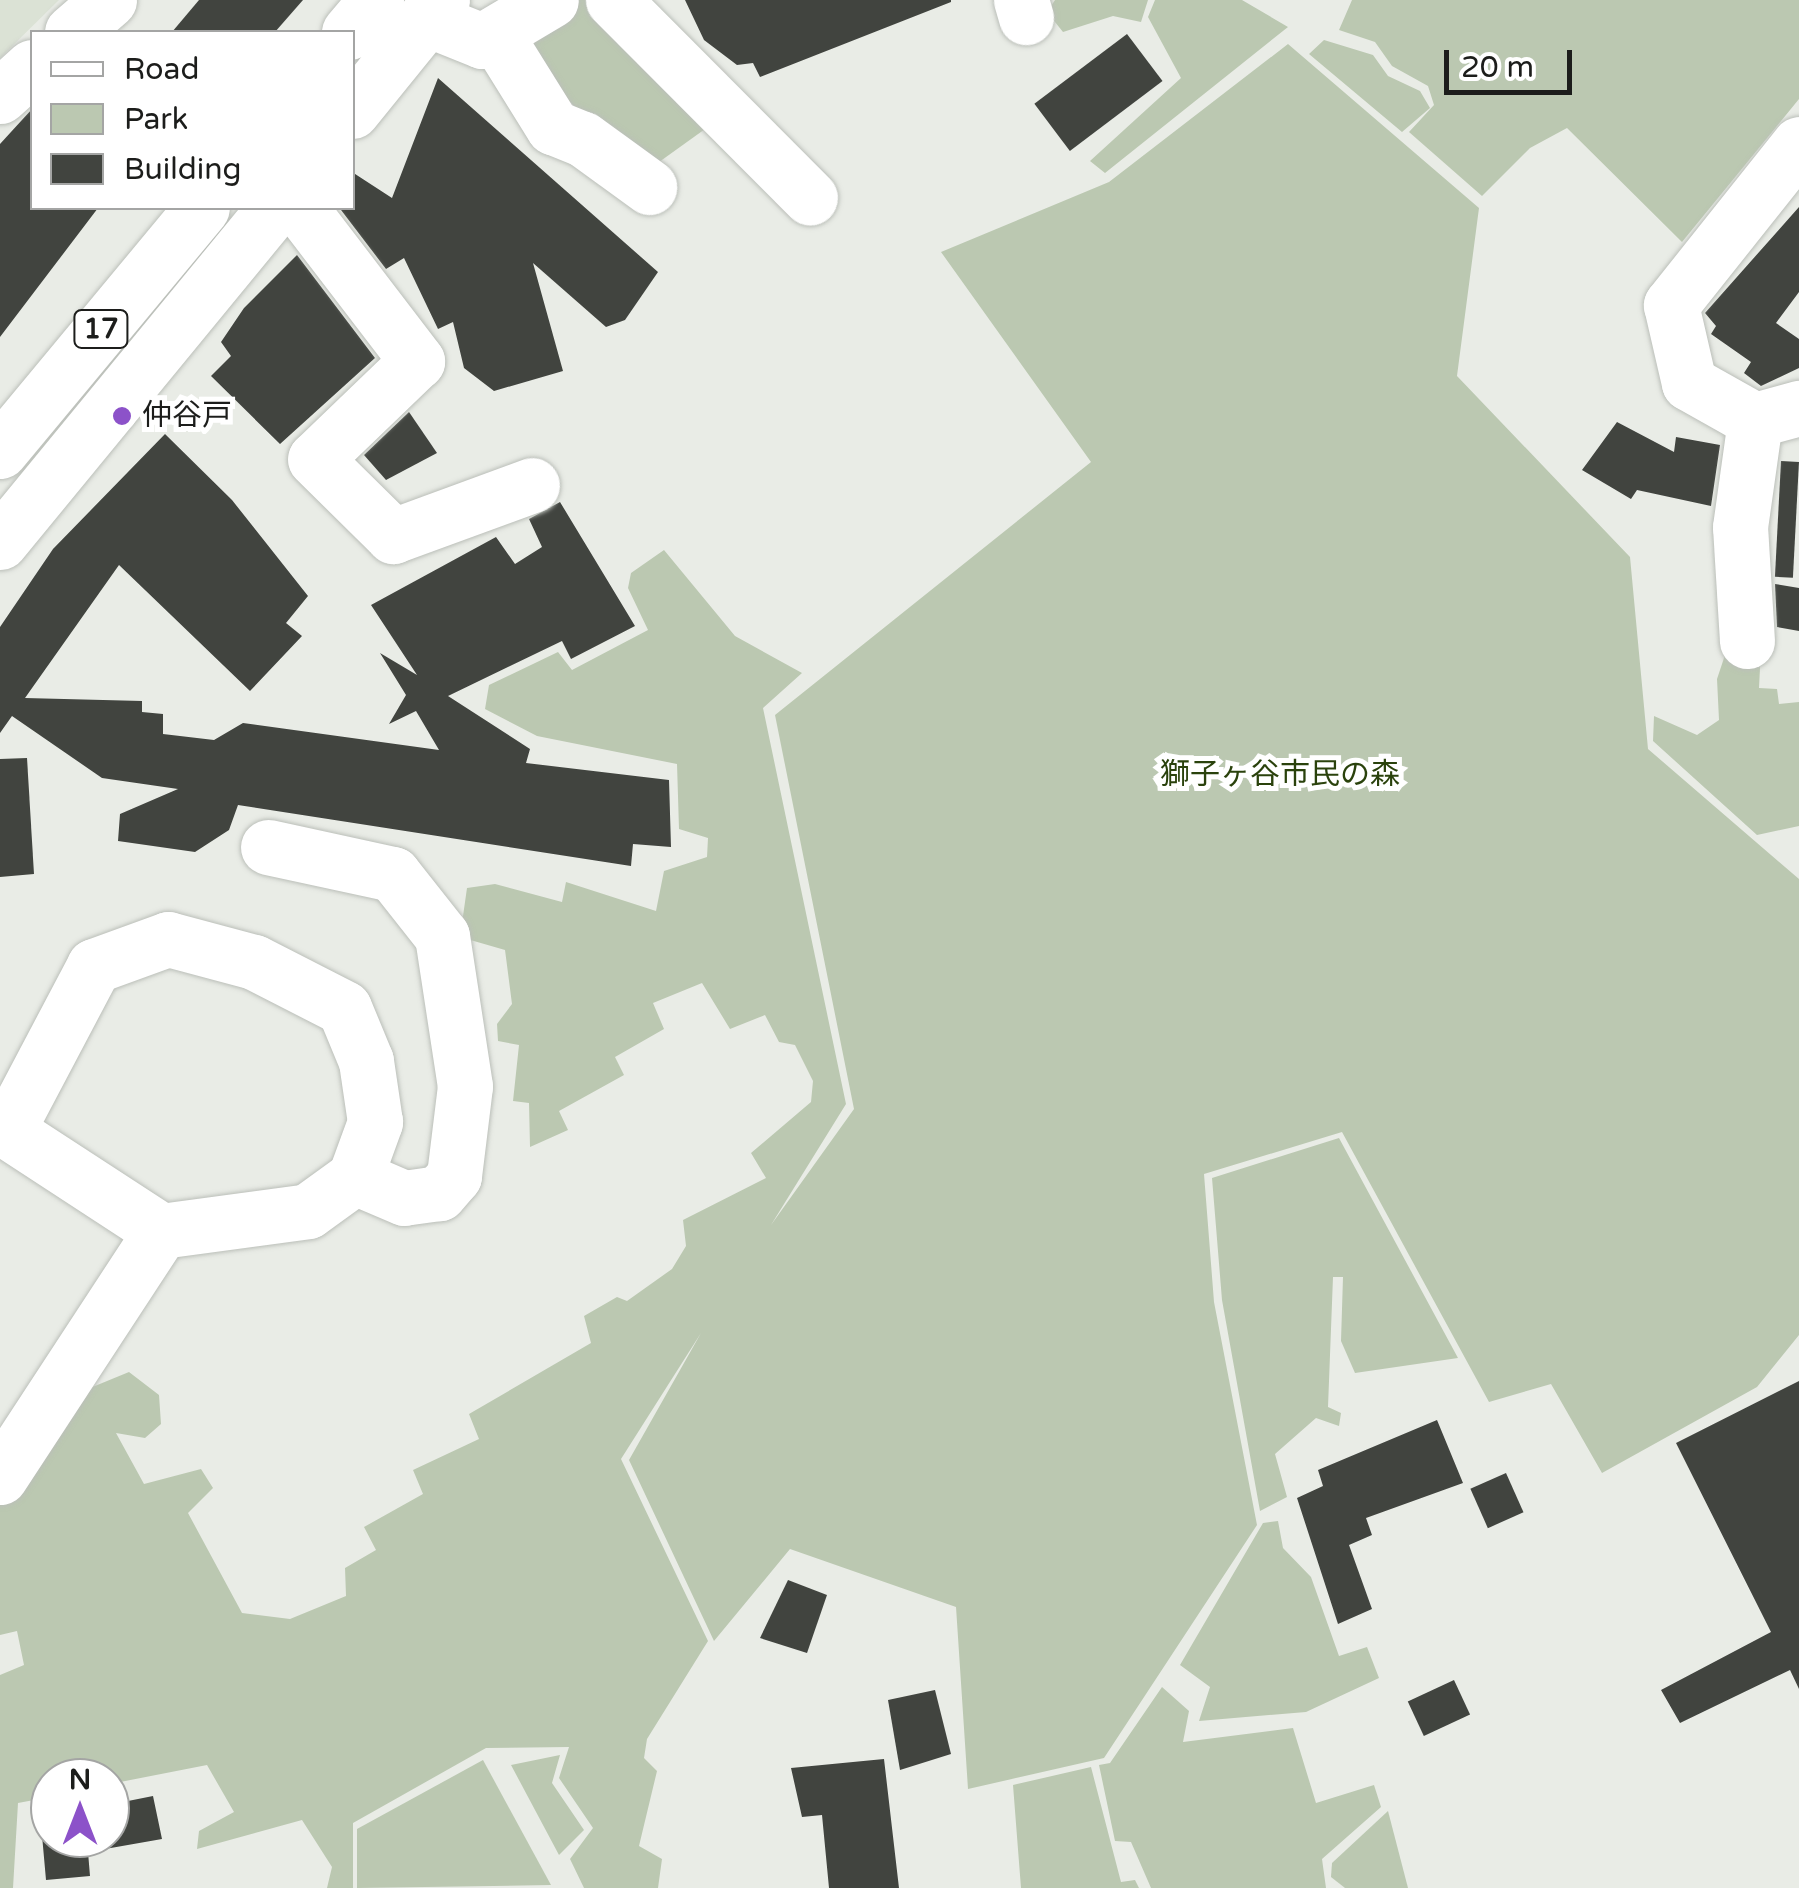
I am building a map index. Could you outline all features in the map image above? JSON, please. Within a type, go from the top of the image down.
[{"type":"street","points":[[74,30],[110,0]]},
{"type":"street","points":[[354,30],[414,6],[482,41],[551,0]]},
{"type":"street","points":[[612,0],[810,198]]},
{"type":"street","points":[[355,105],[414,6]]},
{"type":"street","points":[[495,34],[554,127],[648,187]]},
{"type":"street","points":[[0,96],[30,69]]},
{"type":"street","points":[[1747,642],[1740,527],[1777,414],[1689,383],[1671,305],[1799,144]]},
{"type":"street","name":"17","points":[[0,451],[200,210]]},
{"type":"street","name":"17","points":[[0,542],[272,210]]},
{"type":"street","points":[[302,210],[417,361],[315,459],[394,536],[532,486]]},
{"type":"street","points":[[268,847],[394,874],[442,936],[465,1086],[454,1176],[439,1193],[404,1198],[355,1177]]},
{"type":"street","points":[[168,939],[254,962],[344,1008],[366,1060],[376,1122],[355,1177],[308,1211],[161,1231],[4,1127],[94,966],[168,939]]},
{"type":"street","points":[[0,1477],[161,1231]]},
{"type":"shaded area","points":[[0,0],[59,0],[0,58]]},
{"type":"green space","points":[[563,0],[601,0],[719,119],[641,175],[505,35]]},
{"type":"green space","points":[[1055,0],[1148,0],[1141,22],[1113,16],[1063,32],[1047,12]]},
{"type":"green space","points":[[1155,0],[1242,0],[1288,27],[1105,173],[1090,161],[1181,78],[1148,17]]},
{"type":"green space","points":[[1352,0],[1799,0],[1799,99],[1682,242],[1567,128],[1530,148],[1482,196],[1409,132],[1434,105],[1428,86],[1392,66],[1375,42],[1339,30]]},
{"type":"green space","points":[[1324,40],[1373,55],[1388,76],[1420,91],[1430,108],[1402,132],[1309,54]]},
{"type":"green space","name":"獅子ヶ谷市民の森","points":[[1288,44],[1479,208],[1457,376],[1630,557],[1648,749],[1799,879],[1799,1335],[1757,1387],[1602,1473],[1551,1384],[1489,1402],[1342,1132],[1204,1174],[1214,1302],[1257,1525],[1104,1758],[968,1789],[956,1607],[790,1549],[714,1641],[629,1460],[701,1333],[621,1459],[708,1641],[647,1739],[644,1758],[657,1771],[639,1846],[662,1859],[658,1888],[584,1888],[570,1859],[593,1828],[559,1778],[569,1747],[486,1748],[353,1823],[353,1888],[327,1888],[332,1867],[302,1820],[197,1849],[199,1831],[234,1812],[207,1765],[130,1780],[130,1758],[30,1758],[30,1801],[18,1803],[13,1888],[0,1888],[0,1675],[24,1665],[17,1631],[0,1635],[0,1504],[90,1388],[129,1372],[159,1395],[161,1424],[145,1438],[116,1433],[144,1484],[201,1469],[213,1488],[188,1513],[242,1613],[290,1619],[346,1596],[345,1568],[376,1550],[364,1527],[423,1494],[413,1470],[479,1439],[469,1414],[591,1343],[584,1316],[617,1297],[627,1301],[672,1269],[686,1246],[683,1220],[766,1178],[751,1153],[811,1102],[813,1081],[795,1045],[779,1042],[765,1015],[730,1029],[702,983],[653,1003],[664,1029],[615,1057],[624,1075],[559,1111],[568,1130],[530,1147],[529,1103],[513,1101],[519,1045],[498,1041],[497,1024],[512,1004],[505,950],[460,937],[467,888],[495,884],[562,902],[566,882],[656,911],[664,871],[707,857],[708,838],[679,829],[677,764],[537,736],[485,709],[489,685],[558,652],[572,670],[648,630],[628,588],[631,573],[664,550],[735,636],[802,673],[763,708],[846,1104],[771,1225],[854,1109],[775,715],[1091,462],[941,252],[1109,182]]},
{"type":"green space","points":[[1729,643],[1761,648],[1759,688],[1777,689],[1779,704],[1799,702],[1799,826],[1757,835],[1653,741],[1654,716],[1697,735],[1719,720],[1717,679]]},
{"type":"green space","points":[[1339,1138],[1458,1358],[1355,1373],[1341,1341],[1343,1277],[1333,1277],[1328,1407],[1341,1413],[1339,1426],[1316,1418],[1275,1454],[1287,1497],[1260,1511],[1222,1300],[1212,1178]]},
{"type":"green space","points":[[1278,1521],[1283,1548],[1311,1577],[1339,1656],[1367,1647],[1379,1678],[1306,1712],[1199,1721],[1210,1687],[1180,1665],[1263,1523]]},
{"type":"green space","points":[[1162,1687],[1189,1711],[1183,1742],[1293,1728],[1316,1803],[1374,1785],[1381,1807],[1322,1859],[1326,1888],[1151,1888],[1131,1842],[1115,1841],[1099,1765],[1110,1763]]},
{"type":"green space","points":[[560,1755],[552,1783],[584,1830],[559,1855],[511,1765]]},
{"type":"green space","points":[[483,1760],[551,1885],[357,1888],[357,1829]]},
{"type":"green space","points":[[1091,1767],[1121,1882],[1135,1880],[1139,1888],[1021,1888],[1013,1785]]},
{"type":"green space","points":[[1388,1811],[1408,1888],[1345,1888],[1331,1877],[1332,1863]]},
{"type":"building","points":[[199,0],[303,0],[277,30],[174,30]]},
{"type":"building","points":[[685,0],[951,2],[760,77],[753,63],[737,65],[704,40]]},
{"type":"building","points":[[1127,34],[1163,81],[1070,151],[1034,104]]},
{"type":"building","points":[[438,78],[658,272],[625,320],[606,327],[533,263],[563,371],[494,391],[464,368],[453,322],[438,329],[404,258],[386,269],[341,210],[355,210],[355,174],[392,198]]},
{"type":"building","points":[[30,111],[30,210],[96,210],[0,337],[0,144]]},
{"type":"building","points":[[1799,207],[1799,292],[1776,323],[1799,339],[1799,368],[1761,386],[1744,373],[1751,362],[1711,334],[1716,326],[1705,313]]},
{"type":"building","points":[[297,255],[375,358],[280,444],[211,376],[231,356],[221,342],[244,308]]},
{"type":"building","points":[[409,412],[437,453],[386,480],[364,455]]},
{"type":"building","points":[[1617,422],[1674,452],[1676,437],[1720,445],[1711,506],[1637,490],[1631,499],[1582,470]]},
{"type":"building","points":[[165,434],[232,500],[308,596],[286,623],[302,636],[250,691],[119,565],[25,698],[142,701],[142,712],[163,714],[163,734],[214,740],[243,723],[439,750],[416,711],[389,724],[406,695],[380,653],[417,675],[371,605],[496,537],[515,564],[542,547],[529,519],[560,502],[635,626],[571,659],[562,641],[448,696],[530,749],[526,763],[669,780],[671,847],[633,844],[631,866],[238,805],[229,830],[195,852],[118,841],[120,814],[178,789],[102,778],[12,716],[0,733],[0,627],[53,549]]},
{"type":"building","points":[[1781,461],[1799,462],[1793,578],[1775,577]]},
{"type":"building","points":[[1775,584],[1799,588],[1799,631],[1777,627]]},
{"type":"building","points":[[27,758],[34,874],[0,877],[0,759]]},
{"type":"building","points":[[1799,1381],[1799,1689],[1790,1670],[1680,1723],[1661,1690],[1771,1632],[1676,1443]]},
{"type":"building","points":[[1437,1420],[1463,1483],[1366,1518],[1372,1535],[1349,1545],[1372,1609],[1338,1624],[1297,1498],[1323,1486],[1318,1470]]},
{"type":"building","points":[[1506,1473],[1523,1512],[1488,1528],[1470,1489]]},
{"type":"building","points":[[788,1580],[827,1595],[807,1653],[760,1638]]},
{"type":"building","points":[[1454,1680],[1470,1714],[1424,1736],[1408,1702]]},
{"type":"building","points":[[935,1690],[951,1754],[900,1770],[888,1700]]},
{"type":"building","points":[[884,1759],[899,1888],[829,1888],[822,1815],[802,1817],[791,1768]]},
{"type":"building","points":[[153,1796],[162,1839],[130,1845],[130,1801]]},
{"type":"building","points":[[44,1858],[88,1858],[90,1876],[46,1880]]},
{"type":"place","name":"仲谷戸","points":[[122,416]]}]
